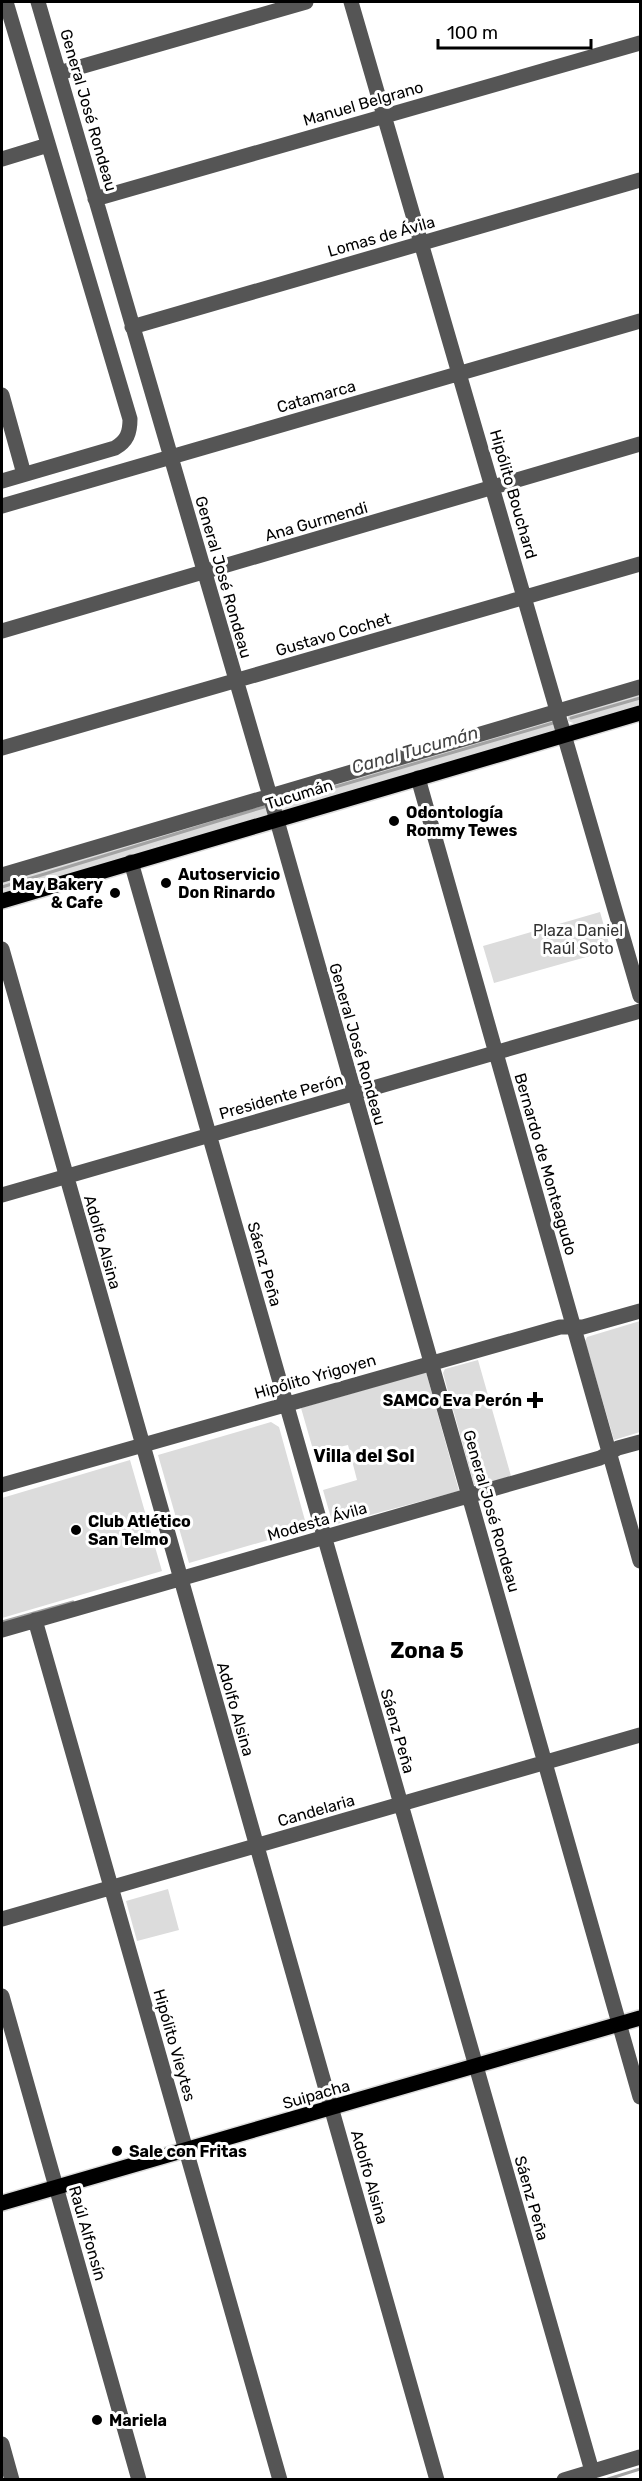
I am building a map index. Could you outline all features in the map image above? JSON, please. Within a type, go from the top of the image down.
[{"type":"main road","name":"Tucumán","points":[[2,901],[640,713]]},
{"type":"main road","name":"Suipacha","points":[[2,2204],[640,2018]]},
{"type":"street","points":[[2,481],[115,448],[122,444],[130,431],[130,419],[6,2]]},
{"type":"street","name":"General José Rondeau","points":[[38,2],[277,820],[640,2097]]},
{"type":"street","points":[[59,73],[306,2]]},
{"type":"street","name":"Hipólito Bouchard","points":[[351,2],[640,996]]},
{"type":"street","name":"Manuel Belgrano","points":[[95,199],[640,43]]},
{"type":"street","points":[[2,159],[48,145]]},
{"type":"street","name":"Lomas de Ávila","points":[[132,327],[640,180]]},
{"type":"street","name":"Catamarca","points":[[2,506],[640,321]]},
{"type":"street","points":[[2,396],[24,474]]},
{"type":"street","name":"Ana Gurmendi","points":[[2,631],[640,444]]},
{"type":"street","name":"Gustavo Cochet","points":[[2,748],[640,564]]},
{"type":"street","name":"Tucumán","points":[[2,875],[640,687]]},
{"type":"street","name":"Bernardo de Monteagudo","points":[[418,778],[640,1561]]},
{"type":"street","name":"Sáenz Peña","points":[[131,862],[592,2471]]},
{"type":"street","name":"Adolfo Alsina","points":[[2,949],[437,2480]]},
{"type":"street","name":"Presidente Perón","points":[[2,1195],[640,1011]]},
{"type":"street","name":"Hipólito Yrigoyen","points":[[2,1485],[430,1362],[560,1327],[583,1327],[640,1311]]},
{"type":"street","name":"Modesta Ávila","points":[[2,1630],[600,1458],[640,1442]]},
{"type":"street","name":"Hipólito Vieytes","points":[[35,1620],[280,2480]]},
{"type":"street","name":"Candelaria","points":[[2,1919],[640,1736]]},
{"type":"street","name":"Raúl Alfonsín","points":[[2,1996],[139,2480]]},
{"type":"street","points":[[2,2444],[12,2480]]},
{"type":"street","points":[[564,2480],[640,2457]]},
{"type":"green space","points":[[640,692],[640,706],[576,724],[568,721],[568,714]]},
{"type":"green space","points":[[554,719],[556,729],[548,733],[293,808],[284,808],[282,799]]},
{"type":"green space","points":[[264,802],[268,813],[264,818],[153,847],[130,857],[2,894],[2,880]]},
{"type":"green space","name":"Plaza Daniel Raúl Soto","points":[[600,912],[611,950],[494,983],[483,946]]},
{"type":"green space","points":[[640,1321],[640,1432],[614,1440],[585,1341],[587,1337]]},
{"type":"green space","points":[[478,1360],[511,1476],[477,1487],[474,1485],[443,1373],[445,1369]]},
{"type":"green space","points":[[426,1372],[459,1491],[333,1525],[323,1490],[357,1480],[348,1445],[314,1453],[301,1408]]},
{"type":"green space","name":"Club Atlético San Telmo","points":[[271,1422],[279,1427],[306,1524],[303,1530],[189,1563],[158,1455]]},
{"type":"green space","name":"Club Atlético San Telmo","points":[[130,1460],[162,1571],[2,1618],[2,1498]]},
{"type":"green space","points":[[168,1889],[179,1930],[137,1941],[126,1901]]},
{"type":"waterway","name":"Canal Tucumán","points":[[571,718],[640,698]]},
{"type":"waterway","name":"Canal Tucumán","points":[[284,802],[553,723]]},
{"type":"waterway","name":"Canal Tucumán","points":[[2,887],[264,807]]},
{"type":"waterway","points":[[2,1622],[73,1602]]},
{"type":"waterway","points":[[605,2480],[640,2469]]},
{"type":"place","name":"Odontología Rommy Tewes","points":[[394,821]]},
{"type":"place","name":"Autoservicio Don Rinardo","points":[[166,883]]},
{"type":"place","name":"May Bakery & Cafe","points":[[115,893]]},
{"type":"place","name":"SAMCo Eva Perón","points":[[535,1400]]},
{"type":"place","name":"Club Atlético San Telmo","points":[[76,1530]]},
{"type":"place","name":"Sale con Fritas","points":[[117,2151]]},
{"type":"place","name":"Mariela","points":[[97,2420]]},
{"type":"district","name":"Villa del Sol","points":[[364,1456]]},
{"type":"district","name":"Zona 5","points":[[427,1650]]}]
